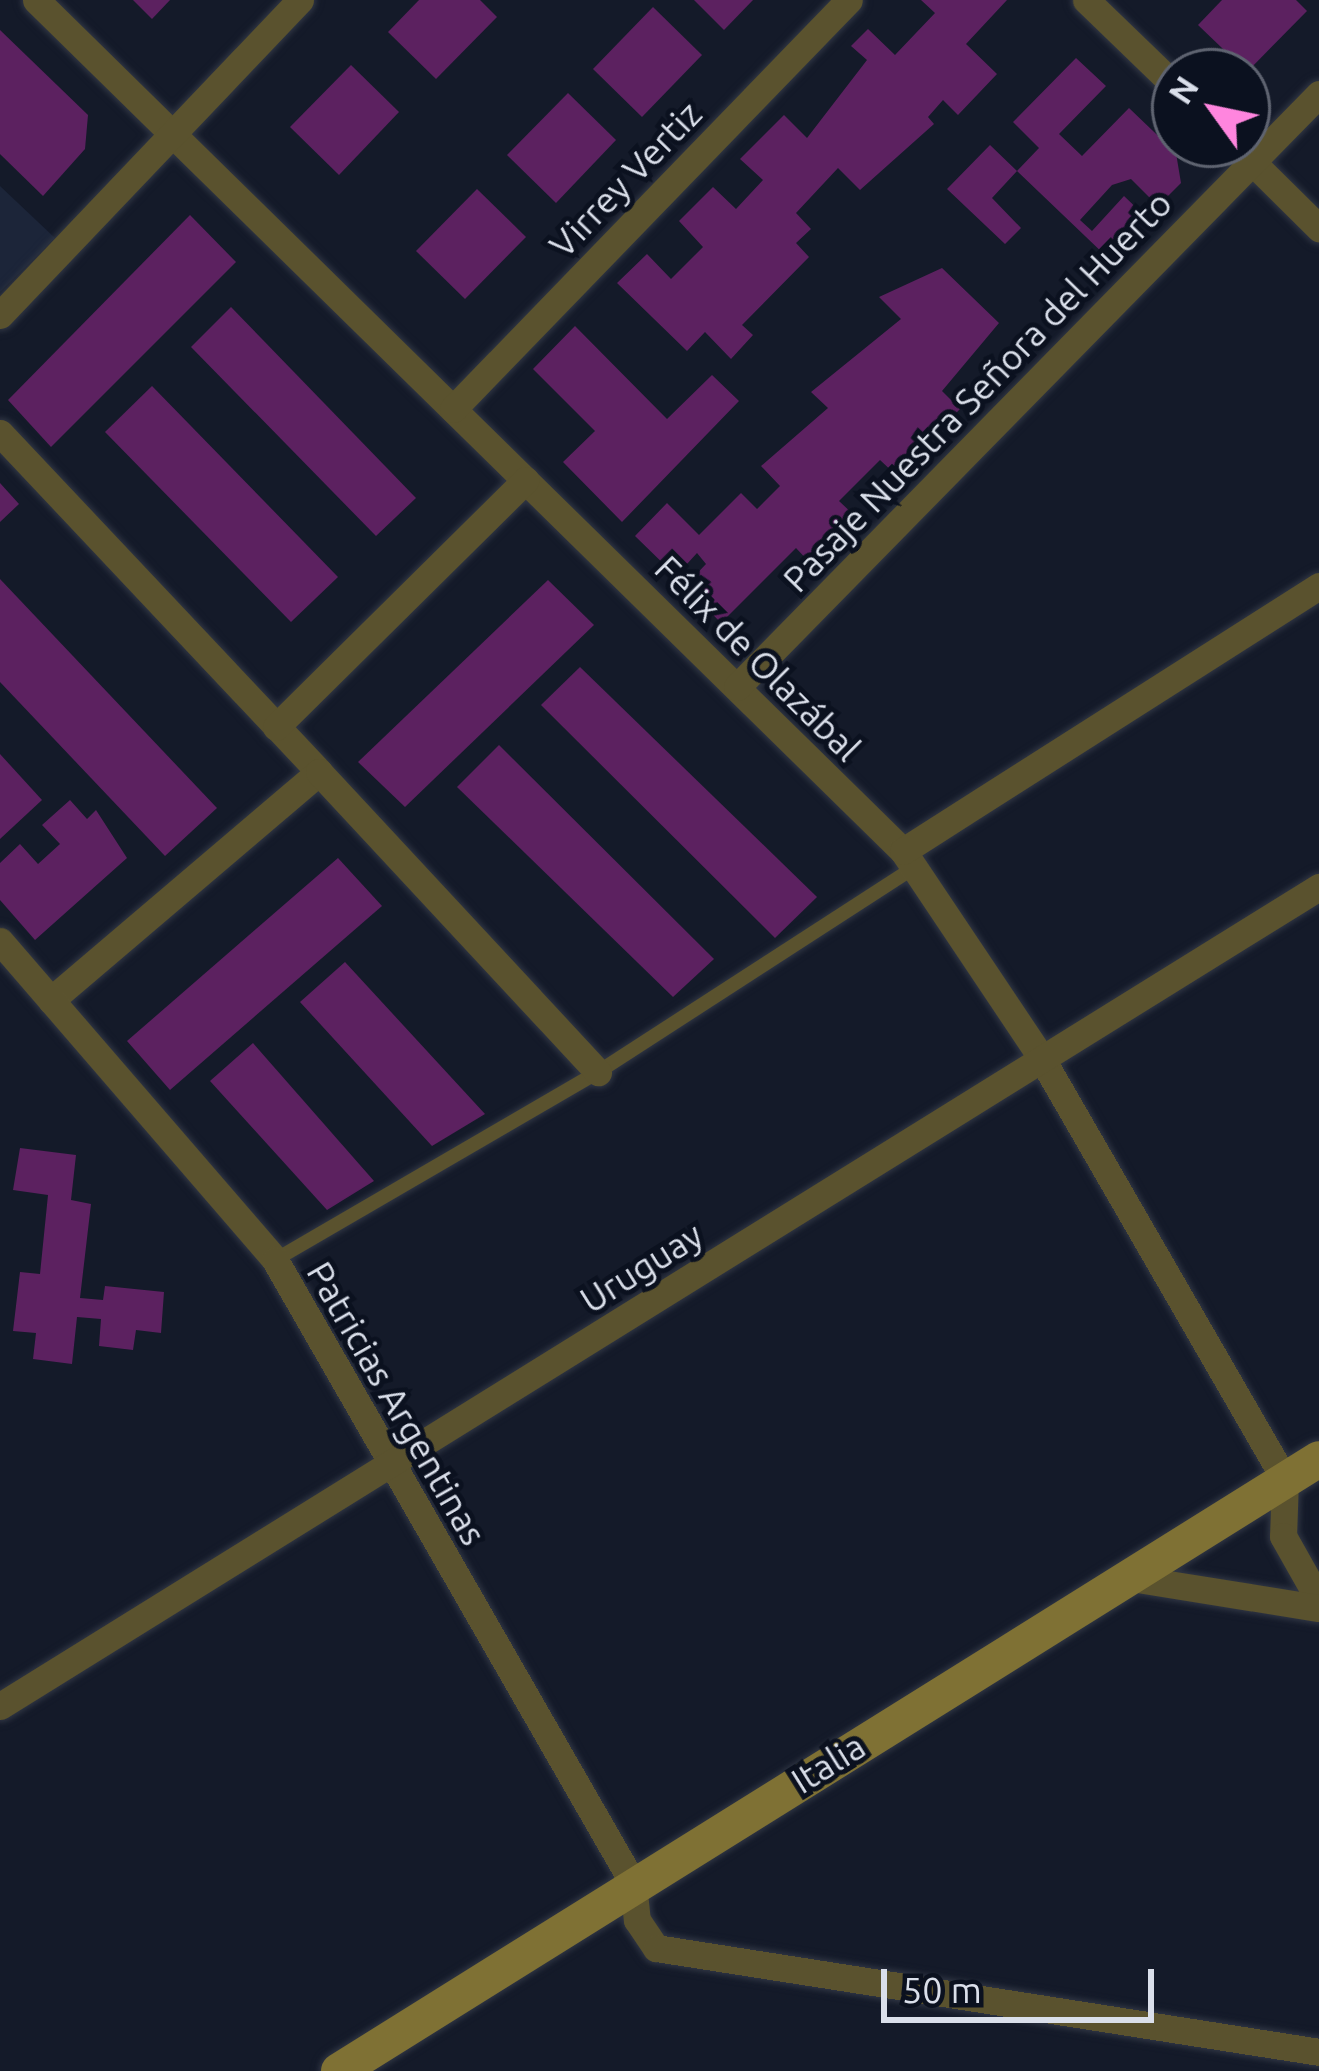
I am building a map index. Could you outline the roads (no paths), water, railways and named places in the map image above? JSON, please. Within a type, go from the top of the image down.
[{"type":"street","name":"Félix de Olazábal","points":[[36,0],[909,859],[1042,1058],[1286,1480]]},
{"type":"street","points":[[0,315],[300,0]]},
{"type":"street","name":"Virrey Vertiz","points":[[453,409],[849,0]]},
{"type":"street","points":[[1086,0],[1151,63]]},
{"type":"street","name":"Pasaje Nuestra Señora del Huerto","points":[[1271,131],[1319,94]]},
{"type":"street","name":"Pasaje Nuestra Señora del Huerto","points":[[737,687],[1229,168]]},
{"type":"street","points":[[1258,168],[1319,228]]},
{"type":"street","points":[[0,433],[598,1072]]},
{"type":"street","points":[[276,727],[526,480]]},
{"type":"street","points":[[909,859],[1319,586]]},
{"type":"street","points":[[51,1000],[319,772]]},
{"type":"street","name":"Uruguay","points":[[0,1706],[1319,887]]},
{"type":"street","name":"Patricias Argentinas","points":[[0,941],[275,1260],[389,1466],[634,1882],[637,1920],[656,1948],[1319,2052]]},
{"type":"street","name":"Italia","points":[[339,2071],[634,1882],[1319,1459]]},
{"type":"street","points":[[1286,1480],[1283,1536],[1319,1604]]},
{"type":"street","points":[[1130,1578],[1319,1604]]},
{"type":"lane","points":[[275,1260],[598,1072],[909,859]]}]
